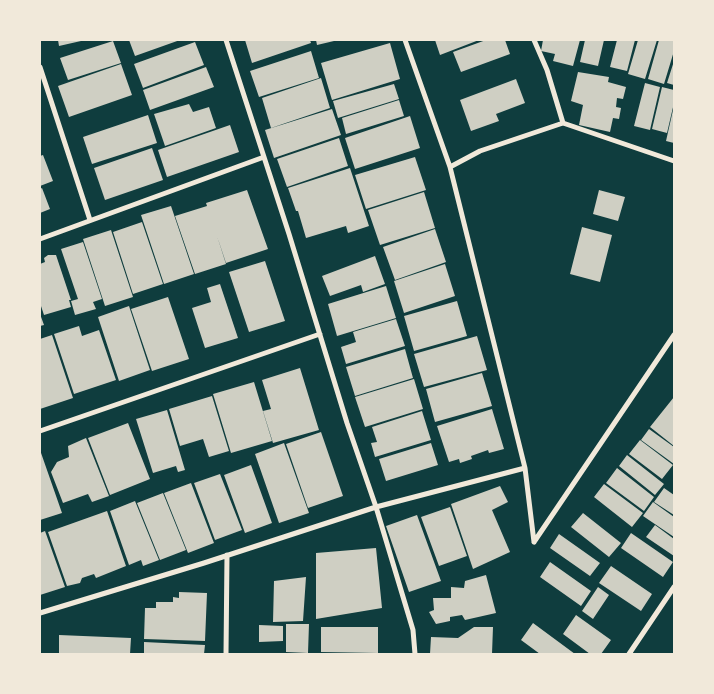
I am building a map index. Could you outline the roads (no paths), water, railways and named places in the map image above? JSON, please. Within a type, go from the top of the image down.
[{"type":"street","points":[[226,40],[347,423],[376,507],[413,630],[415,654]]},
{"type":"street","points":[[405,40],[450,167],[525,468],[534,542],[674,335]]},
{"type":"street","points":[[534,40],[547,70],[563,123]]},
{"type":"street","points":[[40,67],[90,220]]},
{"type":"street","points":[[450,167],[480,151],[563,123],[674,161]]},
{"type":"street","points":[[40,239],[264,157]]},
{"type":"street","points":[[40,431],[320,334]]},
{"type":"street","points":[[40,613],[376,507],[525,468]]},
{"type":"street","points":[[226,654],[227,555]]},
{"type":"street","points":[[629,654],[674,587]]}]
